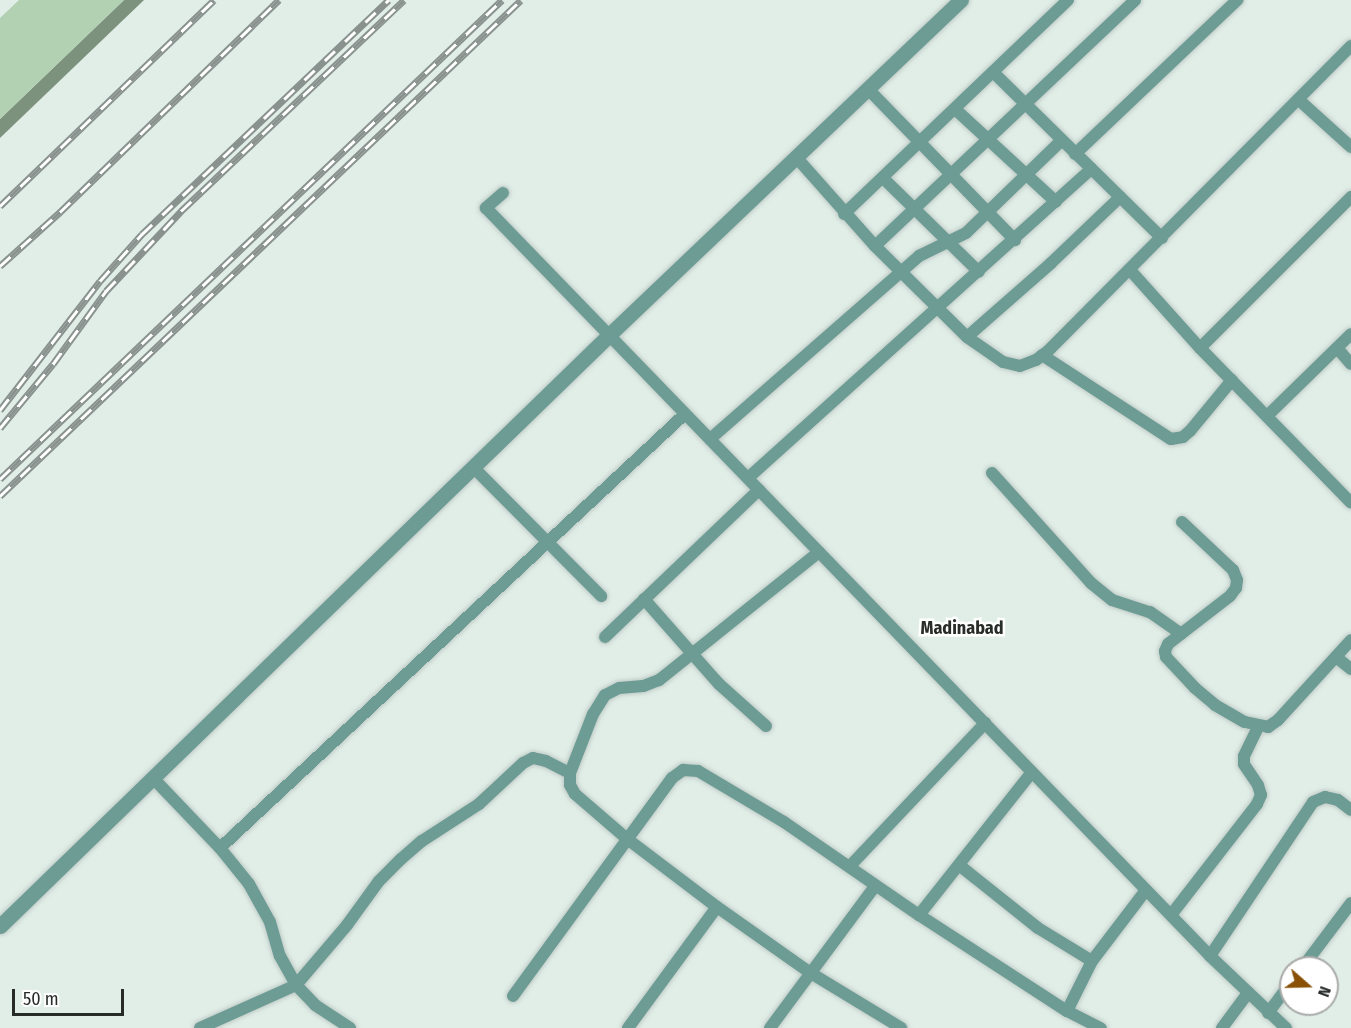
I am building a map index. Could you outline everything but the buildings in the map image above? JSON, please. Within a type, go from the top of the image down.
[{"type":"street","points":[[0,926],[609,335],[961,0]]},
{"type":"street","points":[[844,214],[1068,0]]},
{"type":"street","points":[[875,246],[1135,0]]},
{"type":"street","points":[[1075,154],[1237,0]]},
{"type":"street","points":[[796,158],[844,214],[967,336],[1003,362],[1020,366],[1042,355],[1130,270],[1351,46]]},
{"type":"street","points":[[993,72],[1162,238]]},
{"type":"street","points":[[868,90],[1015,240]]},
{"type":"street","points":[[1299,100],[1351,147]]},
{"type":"street","points":[[955,109],[1056,202]]},
{"type":"street","points":[[710,439],[919,256],[966,233],[1028,176],[1061,141]]},
{"type":"street","points":[[747,478],[1091,170]]},
{"type":"street","points":[[883,178],[979,272]]},
{"type":"street","points":[[503,193],[486,208],[1210,956],[1286,1028]]},
{"type":"street","points":[[967,336],[1050,264],[1120,197]]},
{"type":"street","points":[[1200,348],[1351,197]]},
{"type":"street","points":[[1130,270],[1200,348],[1351,503]]},
{"type":"street","points":[[1268,417],[1351,334]]},
{"type":"street","points":[[1337,348],[1351,364]]},
{"type":"street","points":[[1042,355],[1171,439],[1182,437],[1190,431],[1232,380]]},
{"type":"street","points":[[220,848],[685,414]]},
{"type":"street","points":[[473,467],[548,540],[601,596]]},
{"type":"street","points":[[992,473],[1091,583],[1112,600],[1150,612],[1181,634]]},
{"type":"street","points":[[605,637],[759,490]]},
{"type":"street","points":[[1182,522],[1233,570],[1237,580],[1236,588],[1230,597],[1168,644],[1166,657],[1195,688],[1215,705],[1258,727],[1268,727],[1278,720],[1351,640]]},
{"type":"street","points":[[819,552],[659,680],[643,686],[619,688],[605,695],[593,714],[570,773],[570,785],[575,794],[626,838],[717,907],[809,972],[901,1028]]},
{"type":"street","points":[[645,599],[719,684],[766,726]]},
{"type":"street","points":[[1336,657],[1351,669]]},
{"type":"street","points":[[850,867],[985,723]]},
{"type":"street","points":[[1171,915],[1257,804],[1261,795],[1258,785],[1245,764],[1244,756],[1258,727]]},
{"type":"street","points":[[200,1028],[296,985],[347,926],[379,881],[422,841],[479,804],[523,763],[532,758],[546,761],[570,773]]},
{"type":"street","points":[[513,996],[626,838],[672,778],[682,770],[698,771],[745,797],[919,915],[1067,1011],[1096,1027]]},
{"type":"street","points":[[919,915],[1032,772]]},
{"type":"street","points":[[153,778],[220,848],[249,884],[270,922],[280,956],[296,985],[331,1024],[350,1028]]},
{"type":"street","points":[[1210,956],[1313,802],[1325,797],[1338,800],[1351,810]]},
{"type":"street","points":[[959,865],[1038,928],[1092,961]]},
{"type":"street","points":[[770,1028],[875,885]]},
{"type":"street","points":[[1067,1011],[1092,961],[1146,890]]},
{"type":"street","points":[[1311,956],[1351,903]]},
{"type":"street","points":[[628,1028],[717,907]]},
{"type":"street","points":[[1222,1028],[1248,993]]},
{"type":"street","points":[[1268,1013],[1279,998]]},
{"type":"railway","points":[[0,206],[214,0]]},
{"type":"railway","points":[[0,266],[60,212],[279,0]]},
{"type":"railway","points":[[0,410],[100,281],[142,234],[389,0]]},
{"type":"railway","points":[[0,428],[53,364],[106,291],[181,211],[404,0]]},
{"type":"railway","points":[[0,479],[502,0]]},
{"type":"railway","points":[[0,496],[521,0]]},
{"type":"district","name":"Madinabad","points":[[962,628]]}]
